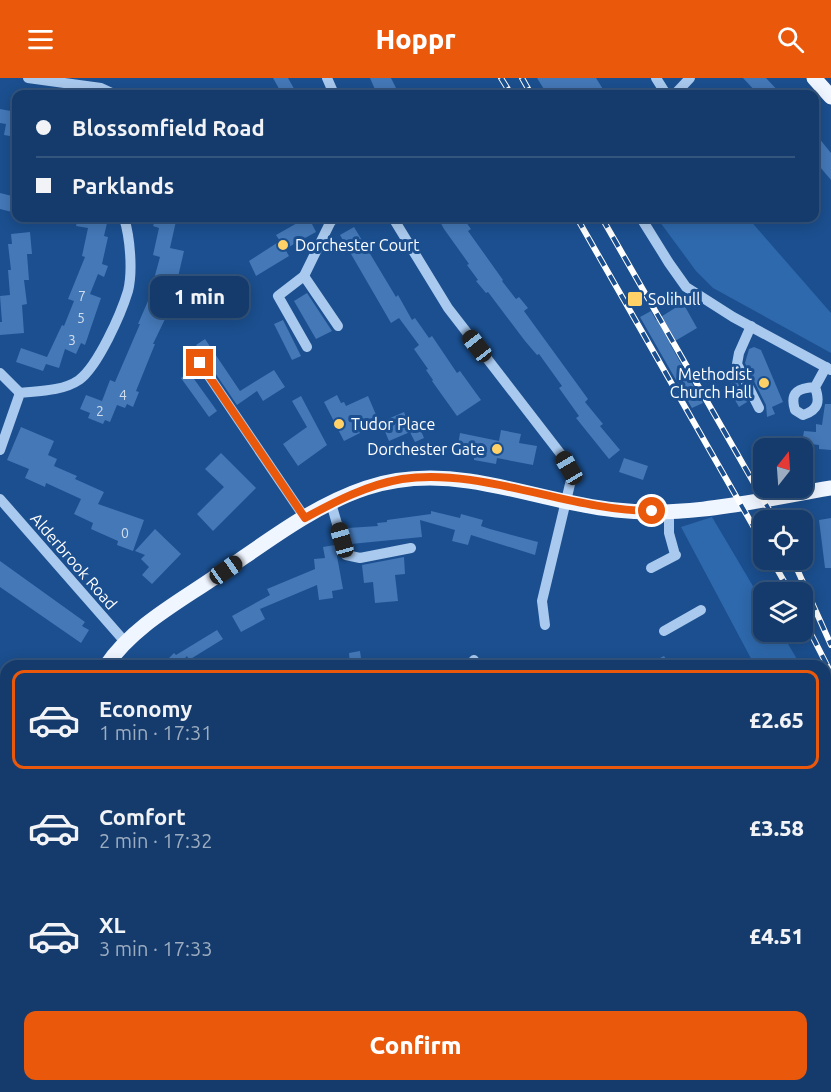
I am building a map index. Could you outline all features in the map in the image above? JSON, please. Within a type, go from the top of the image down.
[{"type":"main road","points":[[814,78],[831,97]]},
{"type":"main road","points":[[111,660],[142,627],[305,518],[331,503],[366,488],[385,483],[413,478],[440,478],[469,481],[615,510],[669,512],[706,510],[831,488]]},
{"type":"street","points":[[28,78],[105,90]]},
{"type":"street","points":[[679,90],[690,78]]},
{"type":"street","points":[[20,393],[60,388],[79,380],[99,357],[128,290],[130,261],[125,222]]},
{"type":"street","points":[[307,346],[279,296],[304,276],[332,222]]},
{"type":"street","points":[[395,222],[448,308],[560,453],[569,468],[571,480],[542,601],[545,625]]},
{"type":"street","points":[[643,222],[686,287],[828,369],[815,387]]},
{"type":"street","points":[[304,276],[338,326]]},
{"type":"street","points":[[751,326],[739,353],[737,364],[759,408]]},
{"type":"street","points":[[200,363],[305,518]]},
{"type":"street","points":[[0,373],[20,393]]},
{"type":"street","points":[[0,450],[20,393]]},
{"type":"street","name":"Alderbrook Road","points":[[0,499],[126,643]]},
{"type":"street","points":[[331,503],[346,555],[360,558],[411,548]]},
{"type":"street","points":[[651,568],[675,553],[669,533],[669,512]]},
{"type":"street","points":[[664,631],[701,610]]},
{"type":"shaded area","points":[[660,222],[751,222],[831,313],[831,353],[713,288],[696,271]]},
{"type":"shaded area","points":[[712,517],[753,586],[753,642],[787,642],[797,660],[752,660],[681,527]]},
{"type":"building","points":[[273,78],[288,78],[295,90],[280,90]]},
{"type":"building","points":[[370,78],[391,78],[397,90],[375,90]]},
{"type":"building","points":[[537,78],[596,78],[604,90],[544,90]]},
{"type":"building","points":[[743,78],[766,78],[777,90],[754,90]]},
{"type":"building","points":[[0,109],[12,111],[12,136],[4,135],[6,124],[0,123]]},
{"type":"building","points":[[819,138],[831,153],[831,180],[819,166]]},
{"type":"building","points":[[0,193],[12,196],[12,212],[0,209]]},
{"type":"building","points":[[77,222],[107,223],[104,236],[108,237],[102,264],[108,266],[104,277],[98,274],[90,294],[101,298],[85,345],[81,343],[76,354],[65,349],[59,368],[46,364],[43,371],[16,362],[21,348],[47,357],[62,325],[64,326],[74,301],[68,299],[85,257],[82,256],[88,228],[76,226]]},
{"type":"building","points":[[154,222],[176,222],[170,248],[184,251],[178,277],[185,280],[180,296],[175,294],[172,297],[136,391],[139,392],[133,407],[127,404],[125,408],[117,405],[110,422],[105,420],[103,424],[88,418],[90,413],[80,409],[86,395],[102,401],[110,380],[115,382],[140,324],[138,324],[148,301],[160,257],[153,255],[159,228],[153,226]]},
{"type":"building","name":"Dorchester Court","points":[[299,222],[311,222],[316,232],[285,249],[289,256],[256,276],[249,261],[280,241],[276,235]]},
{"type":"building","points":[[440,222],[466,222],[471,229],[468,231],[502,281],[516,299],[519,297],[528,308],[524,311],[588,399],[585,402],[603,424],[600,426],[620,450],[609,459],[576,418],[579,416],[559,388],[562,386],[539,354],[537,355],[488,292],[486,293],[476,281],[478,280],[467,265],[469,264]]},
{"type":"building","points":[[354,227],[412,320],[415,318],[429,338],[432,336],[457,373],[460,371],[481,400],[457,416],[432,381],[426,370],[428,369],[414,349],[419,345],[399,318],[391,323],[340,235]]},
{"type":"building","points":[[30,232],[32,254],[27,254],[29,280],[24,280],[27,304],[22,305],[24,333],[0,335],[0,322],[2,322],[0,296],[10,295],[8,270],[11,270],[8,244],[12,244],[11,234]]},
{"type":"building","points":[[307,293],[332,331],[316,339],[294,301]]},
{"type":"building","points":[[683,303],[697,328],[670,344],[703,403],[692,408],[640,317],[651,311],[656,320]]},
{"type":"building","points":[[283,320],[301,356],[292,360],[274,324]]},
{"type":"building","points":[[205,339],[240,391],[274,370],[285,387],[263,401],[257,391],[237,405],[196,345]]},
{"type":"building","name":"Methodist Church Hall","points":[[754,347],[761,350],[783,402],[772,407],[775,414],[767,417],[766,405],[745,363],[749,349]]},
{"type":"building","points":[[189,372],[217,411],[209,417],[181,378]]},
{"type":"building","points":[[735,377],[747,402],[739,407],[728,388],[732,385],[729,381]]},
{"type":"building","points":[[337,395],[341,403],[344,402],[346,406],[368,396],[377,417],[356,427],[360,433],[344,441],[324,402]]},
{"type":"building","points":[[301,396],[327,445],[298,466],[283,444],[307,427],[292,401]]},
{"type":"building","points":[[825,404],[831,404],[831,450],[819,449],[819,445],[813,444],[813,438],[803,438],[804,431],[816,432],[816,424],[822,425]]},
{"type":"building","points":[[404,412],[408,422],[416,419],[424,438],[415,442],[410,432],[389,441],[381,422]]},
{"type":"building","points":[[21,427],[54,441],[48,455],[57,459],[54,466],[77,476],[75,479],[104,492],[98,504],[144,520],[133,551],[117,545],[118,541],[91,529],[93,523],[74,514],[81,499],[46,483],[45,487],[25,478],[29,469],[7,460]]},
{"type":"building","name":"Dorchester Gate","points":[[501,430],[521,434],[519,443],[537,446],[533,465],[497,458],[496,464],[474,460],[474,456],[457,452],[460,433],[499,441]]},
{"type":"building","points":[[221,453],[256,488],[213,531],[197,514],[224,487],[205,469]]},
{"type":"building","points":[[624,458],[648,466],[643,480],[619,472]]},
{"type":"building","points":[[431,511],[460,518],[461,514],[483,520],[481,526],[538,542],[535,555],[471,535],[468,545],[452,541],[455,530],[420,520],[422,537],[351,544],[348,528],[378,526],[377,523],[387,522],[387,520],[431,514]]},
{"type":"building","points":[[831,518],[831,568],[825,568],[819,520]]},
{"type":"building","points":[[155,529],[181,554],[152,584],[142,575],[149,567],[141,559],[145,555],[135,551]]},
{"type":"building","points":[[335,545],[343,589],[332,591],[333,598],[319,600],[317,585],[260,609],[265,619],[241,632],[232,616],[270,595],[267,589],[315,569],[314,559],[325,558],[323,547]]},
{"type":"building","points":[[404,557],[405,574],[395,575],[398,601],[375,603],[373,582],[364,583],[362,565]]},
{"type":"building","points":[[0,561],[85,622],[82,626],[89,630],[81,643],[0,587]]},
{"type":"building","points":[[217,630],[223,639],[189,660],[187,656],[183,660],[167,660],[174,653],[176,655]]},
{"type":"building","points":[[360,651],[361,660],[350,660],[349,653]]},
{"type":"railway","points":[[501,78],[508,90]]},
{"type":"railway","points":[[522,78],[529,90]]},
{"type":"railway","points":[[579,222],[753,526]]},
{"type":"railway","points":[[604,222],[769,510]]},
{"type":"railway","points":[[778,570],[784,582]]},
{"type":"railway","points":[[797,570],[831,645]]},
{"type":"railway","points":[[813,638],[824,660]]},
{"type":"place","name":"Dorchester Court","points":[[283,245]]},
{"type":"place","name":"Solihull","points":[[635,299]]},
{"type":"place","name":"Methodist Church Hall","points":[[764,383]]},
{"type":"place","name":"Tudor Place","points":[[339,424]]},
{"type":"place","name":"Dorchester Gate","points":[[497,449]]},
{"type":"route","points":[[200,363],[305,518],[331,503],[366,488],[413,478],[469,481],[615,510],[652,511]]}]
